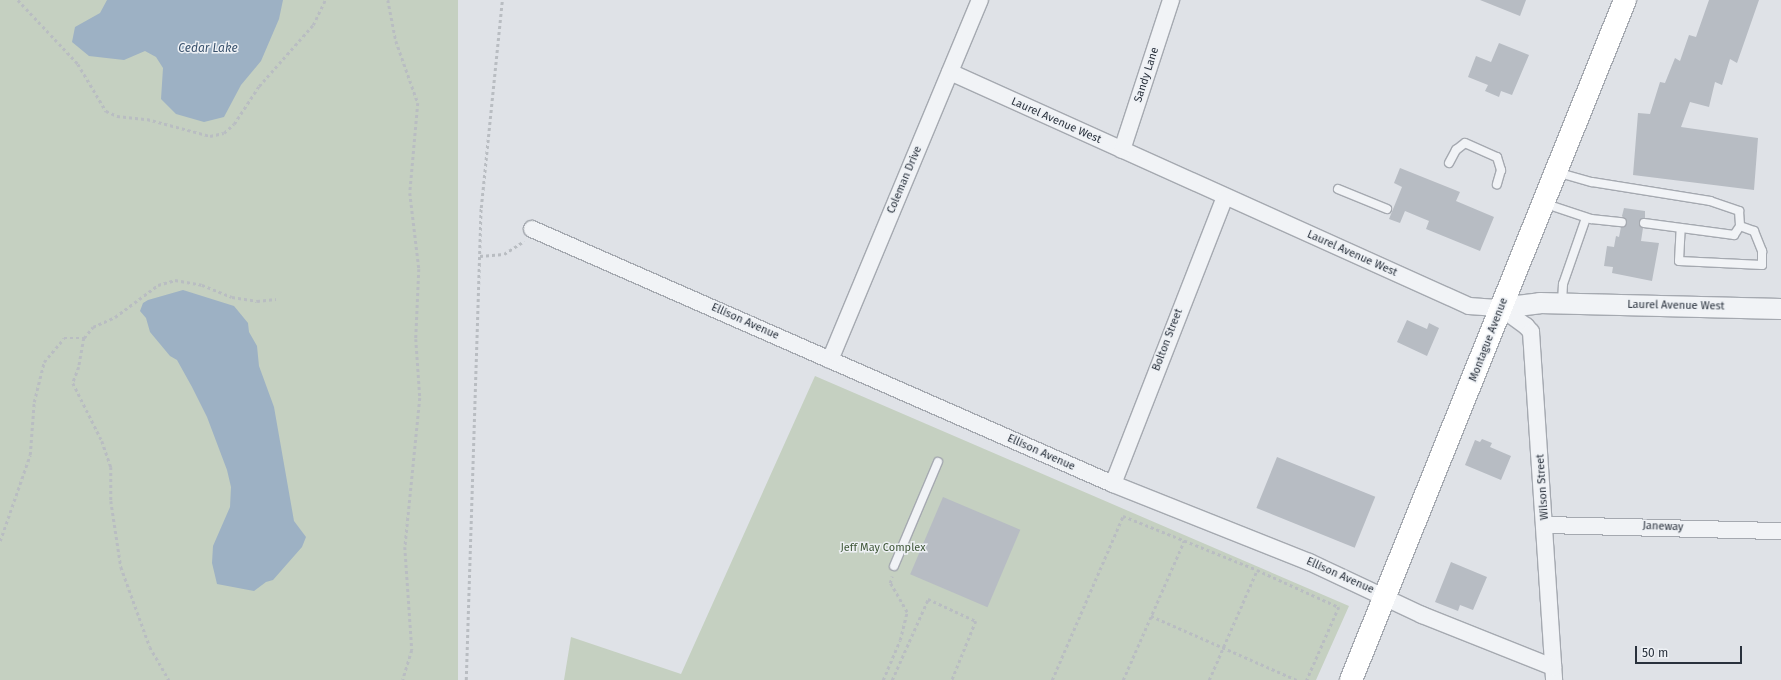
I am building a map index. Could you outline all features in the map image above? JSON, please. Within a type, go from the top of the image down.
[{"type":"main road","name":"Montague Avenue","points":[[1351,680],[1625,0]]},
{"type":"street","name":"Coleman Drive","points":[[830,360],[980,0]]},
{"type":"street","name":"Sandy Lane","points":[[1122,150],[1171,0]]},
{"type":"street","name":"Laurel Avenue West","points":[[950,72],[1469,306],[1501,308],[1540,303],[1781,309]]},
{"type":"street","name":"Bolton Street","points":[[1113,484],[1225,197]]},
{"type":"street","name":"Ellison Avenue","points":[[532,229],[1113,484],[1302,559],[1553,674]]},
{"type":"street","name":"Wilson Street","points":[[1501,308],[1531,332],[1546,525],[1553,674]]},
{"type":"street","name":"Janeway","points":[[1546,525],[1781,531]]},
{"type":"lane","points":[[1449,163],[1456,150],[1465,143],[1497,157],[1501,170],[1497,184]]},
{"type":"lane","points":[[1555,172],[1592,182],[1710,201],[1739,211],[1740,226],[1734,235],[1644,224]]},
{"type":"lane","points":[[1338,189],[1387,209]]},
{"type":"lane","points":[[1542,203],[1586,218],[1622,222]]},
{"type":"lane","points":[[1562,304],[1564,284],[1586,218]]},
{"type":"lane","points":[[1681,228],[1679,261],[1762,265],[1762,251],[1754,231],[1740,226]]},
{"type":"lane","points":[[894,566],[938,462]]},
{"type":"path","points":[[18,0],[78,64],[106,111],[116,116],[147,119],[210,136],[224,133],[234,124],[259,86],[313,25],[325,0]]},
{"type":"path","points":[[388,0],[396,41],[418,103],[410,193],[419,269],[416,339],[420,398],[405,547],[412,650],[403,680]]},
{"type":"path","points":[[466,680],[481,208],[502,0]]},
{"type":"path","points":[[480,256],[510,251],[522,245],[532,229]]},
{"type":"path","points":[[169,680],[150,647],[121,567],[111,501],[111,467],[102,441],[73,383],[79,367],[84,338],[93,327],[115,317],[158,285],[175,280],[202,285],[232,297],[257,301],[276,299]]},
{"type":"path","points":[[0,541],[30,455],[34,402],[44,362],[64,338],[84,338]]},
{"type":"path","points":[[1052,680],[1123,516],[1257,570],[1339,607],[1308,680]]},
{"type":"path","points":[[1124,680],[1184,541]]},
{"type":"path","points":[[883,680],[900,640],[907,612],[890,583],[894,566]]},
{"type":"path","points":[[1209,680],[1257,570]]},
{"type":"path","points":[[892,680],[928,599],[976,622],[952,680]]},
{"type":"path","points":[[1151,616],[1298,680]]},
{"type":"green space","points":[[0,0],[458,0],[458,680],[0,680]]},
{"type":"green space","name":"Jeff May Complex","points":[[815,376],[1349,606],[1316,680],[564,680],[571,637],[681,674]]},
{"type":"water","name":"Cedar Lake","points":[[107,0],[283,0],[279,19],[261,61],[241,85],[224,117],[204,122],[176,114],[161,99],[163,68],[156,57],[145,51],[124,60],[89,56],[72,42],[75,27],[100,13]]},
{"type":"water","points":[[183,290],[234,306],[248,323],[249,332],[257,346],[259,366],[274,407],[294,521],[306,537],[302,547],[273,580],[266,582],[254,591],[217,584],[212,563],[213,546],[230,507],[231,487],[227,470],[207,417],[192,387],[177,360],[170,356],[150,332],[146,318],[140,311],[143,303],[148,300]]},
{"type":"building","points":[[1480,0],[1526,0],[1520,16]]},
{"type":"building","points":[[1709,0],[1759,0],[1737,63],[1730,59],[1722,85],[1715,82],[1709,107],[1690,102],[1681,127],[1758,138],[1754,190],[1633,175],[1638,113],[1650,114],[1660,82],[1665,83],[1675,58],[1680,61],[1689,35],[1696,37]]},
{"type":"building","points":[[1499,43],[1529,55],[1512,95],[1501,91],[1499,97],[1485,91],[1488,85],[1468,77],[1476,56],[1491,62]]},
{"type":"building","points":[[1400,168],[1460,192],[1456,201],[1494,217],[1480,251],[1426,229],[1429,221],[1405,211],[1400,223],[1389,219],[1402,187],[1394,183]]},
{"type":"building","points":[[1624,208],[1645,211],[1645,218],[1639,222],[1643,228],[1641,241],[1659,243],[1652,281],[1612,273],[1613,267],[1604,266],[1607,246],[1614,247],[1616,236],[1619,237],[1621,227],[1627,223],[1622,216]]},
{"type":"building","points":[[1407,320],[1427,329],[1429,323],[1439,328],[1427,356],[1397,342]]},
{"type":"building","points":[[1482,439],[1492,443],[1490,447],[1511,456],[1501,480],[1465,465],[1475,440],[1480,442]]},
{"type":"building","points":[[1277,457],[1375,497],[1355,548],[1256,508]]},
{"type":"building","points":[[943,497],[1020,530],[988,607],[910,574]]},
{"type":"building","points":[[1451,562],[1487,577],[1473,610],[1460,605],[1458,611],[1435,602]]}]
